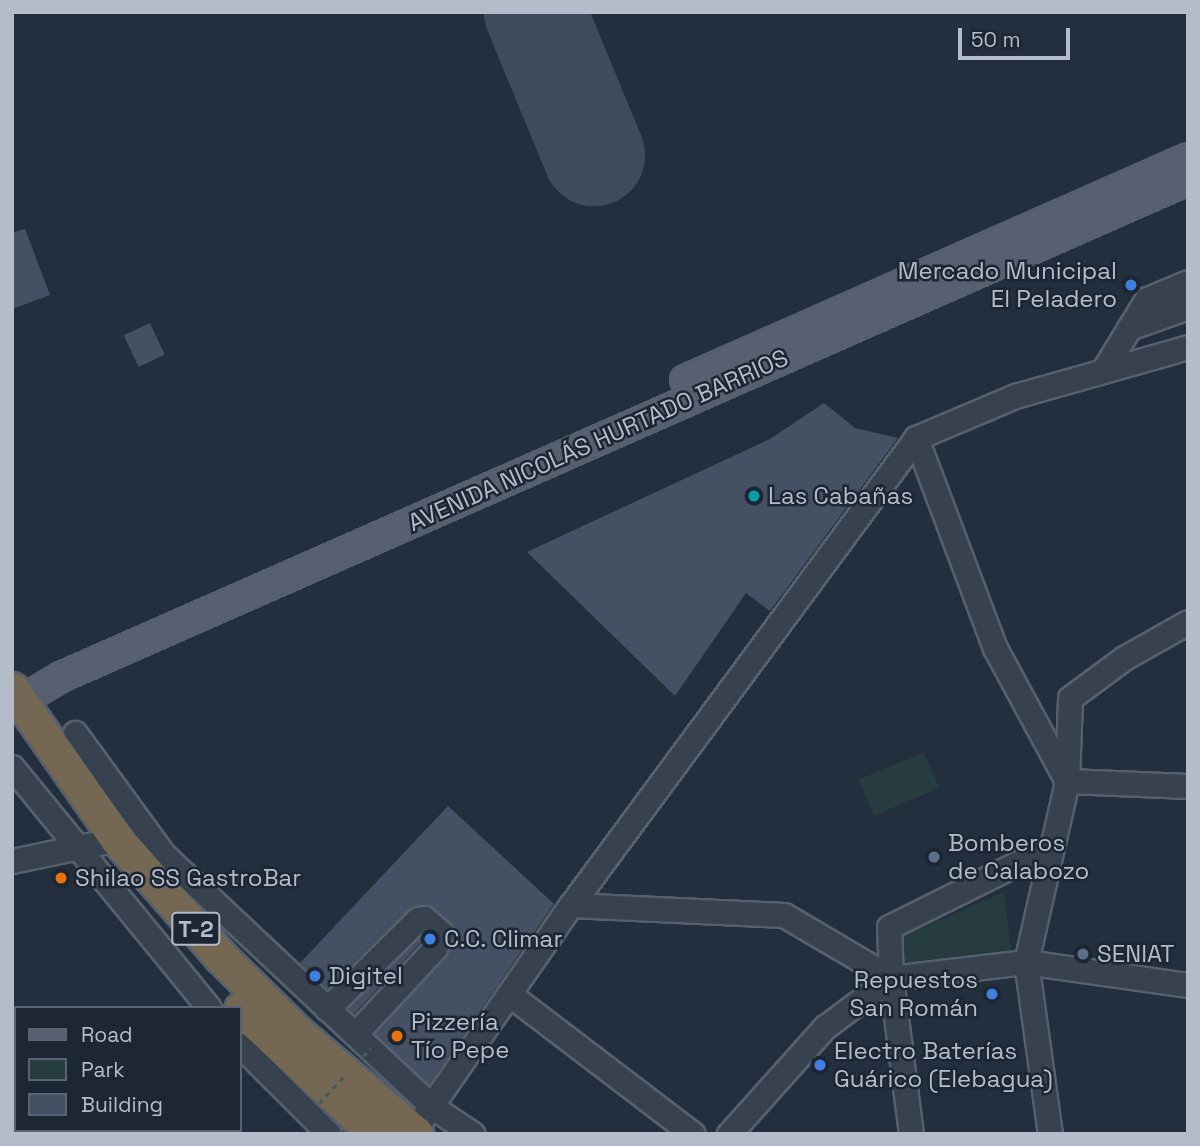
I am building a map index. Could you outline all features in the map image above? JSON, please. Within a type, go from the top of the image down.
[{"type":"highway","name":"T-2","points":[[14,701],[96,845],[203,970],[226,1006]]},
{"type":"highway","name":"T-2","points":[[96,845],[221,957],[399,1124]]},
{"type":"highway","name":"T-2","points":[[242,1032],[260,1061],[399,1124]]},
{"type":"main road","name":"AVENIDA NICOLÁS HURTADO BARRIOS","points":[[14,701],[52,660],[1188,158]]},
{"type":"main road","name":"AVENIDA NICOLÁS HURTADO BARRIOS","points":[[14,701],[61,677],[1188,180]]},
{"type":"street","points":[[1103,371],[1147,299],[1188,282]]},
{"type":"street","points":[[1129,328],[1188,307]]},
{"type":"street","points":[[399,1124],[509,994],[571,905],[916,438],[1015,396],[1188,346]]},
{"type":"street","points":[[916,438],[995,648],[1067,781]]},
{"type":"street","points":[[1050,1134],[1026,962],[1067,781],[1070,698],[1124,658],[1188,622]]},
{"type":"street","points":[[75,733],[164,855],[363,1046],[399,1124]]},
{"type":"street","points":[[12,767],[96,845],[208,1006]]},
{"type":"street","points":[[1067,781],[1188,786]]},
{"type":"street","points":[[12,861],[96,845]]},
{"type":"street","points":[[911,1134],[891,978],[890,927],[1052,846]]},
{"type":"street","points":[[571,905],[784,915],[891,978]]},
{"type":"street","points":[[327,1009],[418,919],[424,918],[441,933],[435,948],[363,1046]]},
{"type":"street","points":[[729,1134],[825,1027],[891,978],[1026,962],[1188,985]]},
{"type":"street","points":[[509,994],[693,1134]]},
{"type":"street","points":[[242,1047],[260,1061],[329,1134]]},
{"type":"street","points":[[399,1124],[473,1134]]},
{"type":"path","points":[[319,1103],[346,1074]]},
{"type":"green space","points":[[924,752],[939,788],[874,816],[859,780]]},
{"type":"green space","points":[[1004,892],[1011,951],[906,968],[901,937]]},
{"type":"building","points":[[25,229],[50,295],[12,309],[12,233]]},
{"type":"building","points":[[150,323],[165,355],[139,367],[124,335]]},
{"type":"building","name":"Las Cabañas","points":[[824,403],[855,428],[898,438],[770,611],[746,593],[675,696],[527,552],[770,439]]},
{"type":"building","name":"C.C. Climar","points":[[448,806],[554,904],[429,1085],[374,1034],[446,957],[454,937],[450,922],[428,905],[409,909],[327,989],[300,963]]},
{"type":"building","points":[[422,935],[423,940],[354,1014],[348,1008]]},
{"type":"runway","points":[[535,12],[594,155]]},
{"type":"place","name":"Mercado Municipal El Peladero","points":[[1131,285]]},
{"type":"place","name":"Las Cabañas","points":[[754,496]]},
{"type":"place","name":"Bomberos de Calabozo","points":[[934,857]]},
{"type":"place","name":"Shilao SS GastroBar","points":[[61,878]]},
{"type":"place","name":"C.C. Climar","points":[[430,939]]},
{"type":"place","name":"SENIAT","points":[[1083,954]]},
{"type":"place","name":"Digitel","points":[[315,976]]},
{"type":"place","name":"Repuestos San Román","points":[[992,994]]},
{"type":"place","name":"Pizzería Tío Pepe","points":[[397,1036]]},
{"type":"place","name":"Electro Baterías Guárico (Elebagua)","points":[[820,1065]]}]
